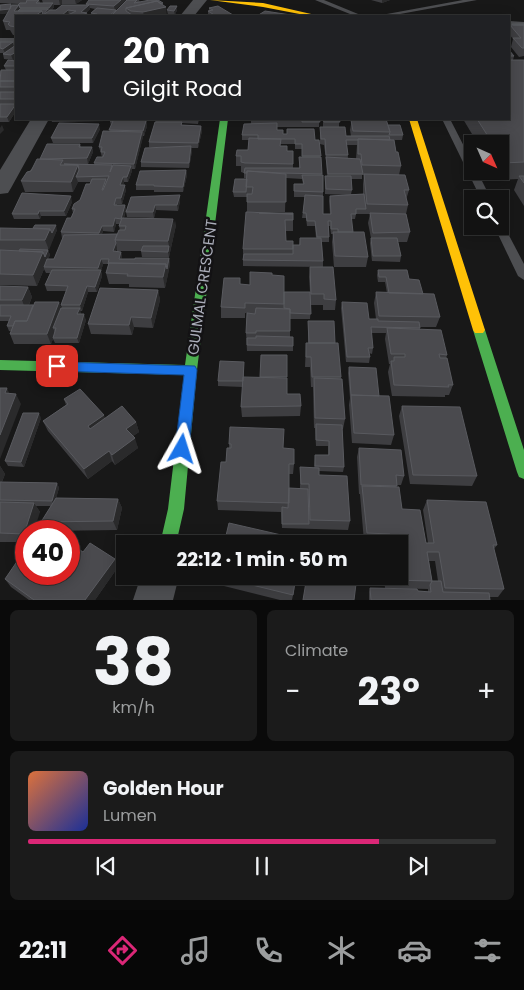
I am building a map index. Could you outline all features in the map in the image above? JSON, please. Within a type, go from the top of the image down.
[{"type":"street","points":[[189,15],[200,0]]},
{"type":"street","points":[[213,0],[263,5],[312,15]]},
{"type":"street","points":[[0,42],[15,42]]},
{"type":"street","points":[[0,188],[39,120]]},
{"type":"street","name":"GULMAL CRESCENT","points":[[170,535],[176,509],[191,370],[224,120]]},
{"type":"street","points":[[413,120],[524,472]]},
{"type":"street","points":[[0,365],[191,370]]},
{"type":"street","points":[[153,600],[157,585]]},
{"type":"lane","points":[[318,0],[357,15]]},
{"type":"lane","points":[[385,15],[474,0]]},
{"type":"lane","points":[[510,23],[524,24]]},
{"type":"lane","points":[[446,120],[482,190]]},
{"type":"lane","points":[[504,235],[524,276]]},
{"type":"building","points":[[27,0],[39,0],[36,3],[53,3],[49,8],[20,8],[18,5],[26,3]]},
{"type":"building","points":[[89,0],[121,0],[114,6],[86,4]]},
{"type":"building","points":[[127,0],[137,0],[134,3],[158,0],[163,3],[161,4],[157,1],[126,8],[126,11],[132,15],[112,15]]},
{"type":"building","points":[[157,1],[166,7],[143,12],[131,11],[126,8]]},
{"type":"building","points":[[11,4],[10,9],[0,10],[0,5]]},
{"type":"building","points":[[12,5],[19,5],[14,11],[42,11],[36,15],[15,15],[15,27],[10,26],[8,24],[10,22],[3,21]]},
{"type":"building","points":[[62,5],[89,5],[81,12],[87,13],[82,15],[68,15],[76,11],[68,10],[62,15],[43,15],[50,10],[56,10]]},
{"type":"building","points":[[170,6],[177,6],[174,11],[167,10]]},
{"type":"building","points":[[218,6],[233,15],[214,15],[208,11],[213,10],[209,8]]},
{"type":"building","points":[[97,8],[116,10],[110,15],[96,15],[97,14],[91,13]]},
{"type":"building","points":[[20,9],[48,9],[43,15],[42,11],[18,11]]},
{"type":"building","points":[[265,11],[291,15],[259,15]]},
{"type":"building","points":[[510,25],[524,25],[524,48],[513,38],[521,38]]},
{"type":"building","points":[[0,42],[13,42],[3,49],[0,48]]},
{"type":"building","points":[[15,46],[15,53],[11,55],[3,54]]},
{"type":"building","points":[[8,60],[15,61],[15,66],[4,66]]},
{"type":"building","points":[[510,60],[524,60],[524,162],[509,163],[509,135],[487,135],[478,120],[510,120]]},
{"type":"building","points":[[1,70],[15,70],[15,81],[0,81]]},
{"type":"building","points":[[0,81],[15,81],[15,87],[0,87]]},
{"type":"building","points":[[0,92],[15,92],[15,99],[0,99]]},
{"type":"building","points":[[0,104],[15,104],[7,117],[0,117]]},
{"type":"building","points":[[145,120],[146,121],[143,131],[109,130],[113,121],[110,121]]},
{"type":"building","points":[[302,120],[319,120],[320,122],[302,122]]},
{"type":"building","points":[[323,120],[339,120],[340,122],[324,122]]},
{"type":"building","points":[[351,120],[386,120],[390,132],[353,131]]},
{"type":"building","points":[[155,122],[182,122],[181,125],[201,126],[198,143],[149,142]]},
{"type":"building","points":[[59,123],[99,124],[92,138],[51,138]]},
{"type":"building","points":[[277,123],[277,130],[283,130],[283,134],[287,134],[287,129],[314,129],[315,140],[319,140],[321,156],[302,156],[302,144],[295,144],[295,139],[258,139],[258,135],[242,135],[244,124]]},
{"type":"building","points":[[388,125],[400,125],[403,135],[389,135]]},
{"type":"building","points":[[320,127],[345,127],[346,136],[389,136],[390,140],[346,140],[348,155],[326,155],[325,139],[321,139]]},
{"type":"building","points":[[103,131],[142,132],[134,164],[94,163],[97,157],[103,157],[105,152],[101,152],[102,147],[99,147]]},
{"type":"building","points":[[249,138],[281,139],[280,146],[287,146],[287,151],[293,151],[293,164],[241,162],[241,156],[236,156],[237,150],[248,150]]},
{"type":"building","points":[[358,139],[394,140],[401,166],[362,165],[361,154],[358,154]]},
{"type":"building","points":[[47,144],[80,144],[79,147],[92,147],[87,158],[40,159]]},
{"type":"building","points":[[191,146],[189,163],[141,162],[145,148]]},
{"type":"building","points":[[299,157],[321,157],[322,174],[247,171],[247,173],[244,173],[245,168],[300,168]]},
{"type":"building","points":[[326,157],[360,159],[363,174],[328,174]]},
{"type":"building","points":[[37,159],[63,160],[60,165],[78,165],[71,182],[21,181],[27,172],[31,171]]},
{"type":"building","points":[[64,164],[112,165],[110,172],[113,165],[131,166],[127,177],[123,177],[120,185],[125,185],[121,198],[116,198],[114,205],[125,205],[121,219],[115,218],[113,226],[102,226],[99,233],[61,232],[67,218],[71,218],[75,209],[72,209],[74,204],[80,200],[86,184],[90,184],[92,179],[106,179],[103,190],[109,176],[76,177],[79,170],[78,165]]},
{"type":"building","points":[[186,170],[183,187],[136,185],[140,171]]},
{"type":"building","points":[[247,171],[286,174],[286,202],[247,202],[247,194],[252,194],[253,187],[246,187]]},
{"type":"building","points":[[364,174],[405,175],[409,190],[404,190],[408,205],[367,204]]},
{"type":"building","points":[[302,175],[323,175],[323,192],[294,191],[294,184],[304,184]]},
{"type":"building","points":[[325,176],[351,176],[352,190],[326,189]]},
{"type":"building","points":[[519,176],[524,176],[524,183]]},
{"type":"building","points":[[235,179],[247,179],[246,192],[233,192]]},
{"type":"building","points":[[22,193],[71,196],[64,211],[12,214]]},
{"type":"building","points":[[364,194],[366,209],[356,209],[356,214],[351,214],[353,232],[338,232],[338,229],[331,229],[331,221],[328,221],[329,237],[317,237],[315,221],[307,221],[306,213],[303,213],[305,195],[323,196],[323,214],[331,214],[330,196]]},
{"type":"building","points":[[180,195],[177,205],[155,205],[153,212],[126,212],[131,197]]},
{"type":"building","points":[[246,212],[293,214],[293,220],[285,220],[286,241],[293,241],[293,249],[243,249]]},
{"type":"building","points":[[259,213],[293,213],[293,214]]},
{"type":"building","points":[[370,213],[406,214],[410,232],[373,233]]},
{"type":"building","points":[[122,218],[173,219],[168,241],[115,240],[119,230],[125,230],[126,226],[119,226]]},
{"type":"building","points":[[35,225],[56,225],[52,233],[50,229],[33,228]]},
{"type":"building","points":[[0,228],[50,229],[45,240],[0,240]]},
{"type":"building","points":[[333,232],[364,232],[368,257],[335,256]]},
{"type":"building","points":[[117,234],[113,251],[121,252],[119,259],[169,258],[167,269],[166,264],[108,264],[109,259],[101,259],[98,268],[44,267],[47,259],[54,259],[64,235]]},
{"type":"building","points":[[300,238],[321,238],[323,261],[243,260],[244,254],[293,254],[293,245],[300,245]]},
{"type":"building","points":[[371,238],[397,238],[401,256],[373,256]]},
{"type":"building","points":[[143,246],[169,246],[168,252],[141,251]]},
{"type":"building","points":[[20,249],[48,250],[45,257],[43,252],[19,251]]},
{"type":"building","points":[[0,250],[43,252],[33,275],[0,274]]},
{"type":"building","points":[[109,263],[166,264],[163,277],[127,276],[128,274],[106,273]]},
{"type":"building","points":[[310,267],[333,267],[336,300],[324,299],[324,294],[311,294]]},
{"type":"building","points":[[52,270],[101,270],[95,287],[87,286],[80,305],[61,305],[68,286],[45,285]]},
{"type":"building","points":[[378,270],[407,270],[409,279],[419,280],[423,294],[389,293],[386,277],[379,277]]},
{"type":"building","points":[[250,272],[272,273],[272,275],[284,276],[284,304],[245,303],[245,308],[221,307],[224,278],[240,278],[240,284],[250,285]]},
{"type":"building","points":[[0,286],[28,287],[22,300],[0,300]]},
{"type":"building","points":[[100,288],[158,290],[151,318],[131,317],[129,325],[88,324]]},
{"type":"building","points":[[284,292],[310,292],[311,314],[290,313],[290,309],[284,308]]},
{"type":"building","points":[[376,292],[434,294],[440,317],[379,316]]},
{"type":"building","points":[[35,302],[59,302],[47,334],[10,334],[15,321],[27,321]]},
{"type":"building","points":[[342,302],[367,303],[369,319],[419,322],[420,328],[371,327],[373,348],[368,348],[370,357],[347,357]]},
{"type":"building","points":[[0,305],[33,305],[27,321],[15,321],[13,326],[7,326],[11,316],[0,316]]},
{"type":"building","points":[[61,308],[80,308],[77,314],[84,314],[77,338],[53,338],[56,328],[53,328]]},
{"type":"building","points":[[256,308],[290,309],[290,331],[256,331],[256,333],[246,333],[247,313],[255,314]]},
{"type":"building","points":[[308,321],[334,321],[335,343],[309,343]]},
{"type":"building","points":[[387,328],[441,330],[447,355],[439,354],[440,358],[447,358],[453,385],[448,385],[449,387],[394,385],[391,361],[394,361],[394,357],[405,357],[405,354],[391,354]]},
{"type":"building","points":[[256,336],[293,337],[293,346],[247,345],[247,338],[256,338]]},
{"type":"building","points":[[306,343],[338,343],[341,377],[312,377],[311,357],[306,357]]},
{"type":"building","points":[[261,355],[287,355],[287,377],[260,377]]},
{"type":"building","points":[[220,361],[244,362],[243,381],[218,381]]},
{"type":"building","points":[[349,367],[376,368],[379,396],[351,395]]},
{"type":"building","points":[[243,377],[287,378],[287,394],[300,394],[301,406],[241,407]]},
{"type":"building","points":[[314,378],[342,379],[345,419],[315,418]]},
{"type":"building","points":[[0,388],[7,388],[5,393],[16,394],[0,435]]},
{"type":"building","points":[[80,389],[104,415],[88,426],[90,429],[122,406],[136,422],[126,429],[135,438],[112,455],[109,451],[84,469],[43,421],[68,404],[64,399]]},
{"type":"building","points":[[351,395],[389,396],[394,435],[354,433]]},
{"type":"building","points":[[402,406],[460,407],[477,476],[413,475]]},
{"type":"building","points":[[23,413],[39,413],[21,462],[5,461]]},
{"type":"building","points":[[316,424],[342,425],[344,467],[315,466],[315,455],[329,455],[329,441],[316,440]]},
{"type":"building","points":[[230,427],[284,429],[283,448],[294,449],[294,464],[289,464],[289,503],[217,501],[221,462],[226,462],[227,448],[231,448],[231,444],[229,444]]},
{"type":"building","points":[[359,448],[401,450],[404,476],[396,475],[397,486],[361,485]]},
{"type":"building","points":[[300,467],[319,468],[319,475],[347,476],[350,521],[310,520],[309,484],[301,484]]},
{"type":"building","points":[[0,482],[57,483],[52,501],[0,500]]},
{"type":"building","points":[[362,486],[399,487],[402,509],[420,510],[426,543],[434,543],[427,500],[486,502],[497,545],[493,545],[504,589],[445,588],[439,552],[427,552],[432,581],[408,580],[408,535],[367,533]]},
{"type":"building","points":[[289,488],[308,489],[309,524],[282,524],[282,507],[288,508]]},
{"type":"building","points":[[56,498],[118,499],[113,521],[42,520]]},
{"type":"building","points":[[0,502],[34,503],[29,520],[15,520],[15,534],[0,533]]},
{"type":"building","points":[[229,523],[281,535],[226,535]]},
{"type":"building","points":[[90,543],[115,559],[85,600],[34,600],[5,579],[15,564],[15,585],[80,585],[80,550],[83,552]]},
{"type":"building","points":[[432,581],[441,581],[443,592],[489,593],[490,600],[371,600],[370,588],[417,589],[418,591],[431,592],[430,585]]},
{"type":"building","points":[[252,585],[295,585],[293,595]]},
{"type":"building","points":[[306,585],[356,585],[354,600],[303,600]]},
{"type":"traffic: fast","points":[[170,535],[176,509],[191,370],[224,120]]},
{"type":"traffic: fast","points":[[479,330],[524,472]]},
{"type":"traffic: fast","points":[[0,365],[191,370]]},
{"type":"traffic: slow","points":[[213,0],[263,5],[312,15]]},
{"type":"traffic: slow","points":[[413,120],[479,330]]},
{"type":"route","points":[[57,366],[191,370],[182,449]]}]
